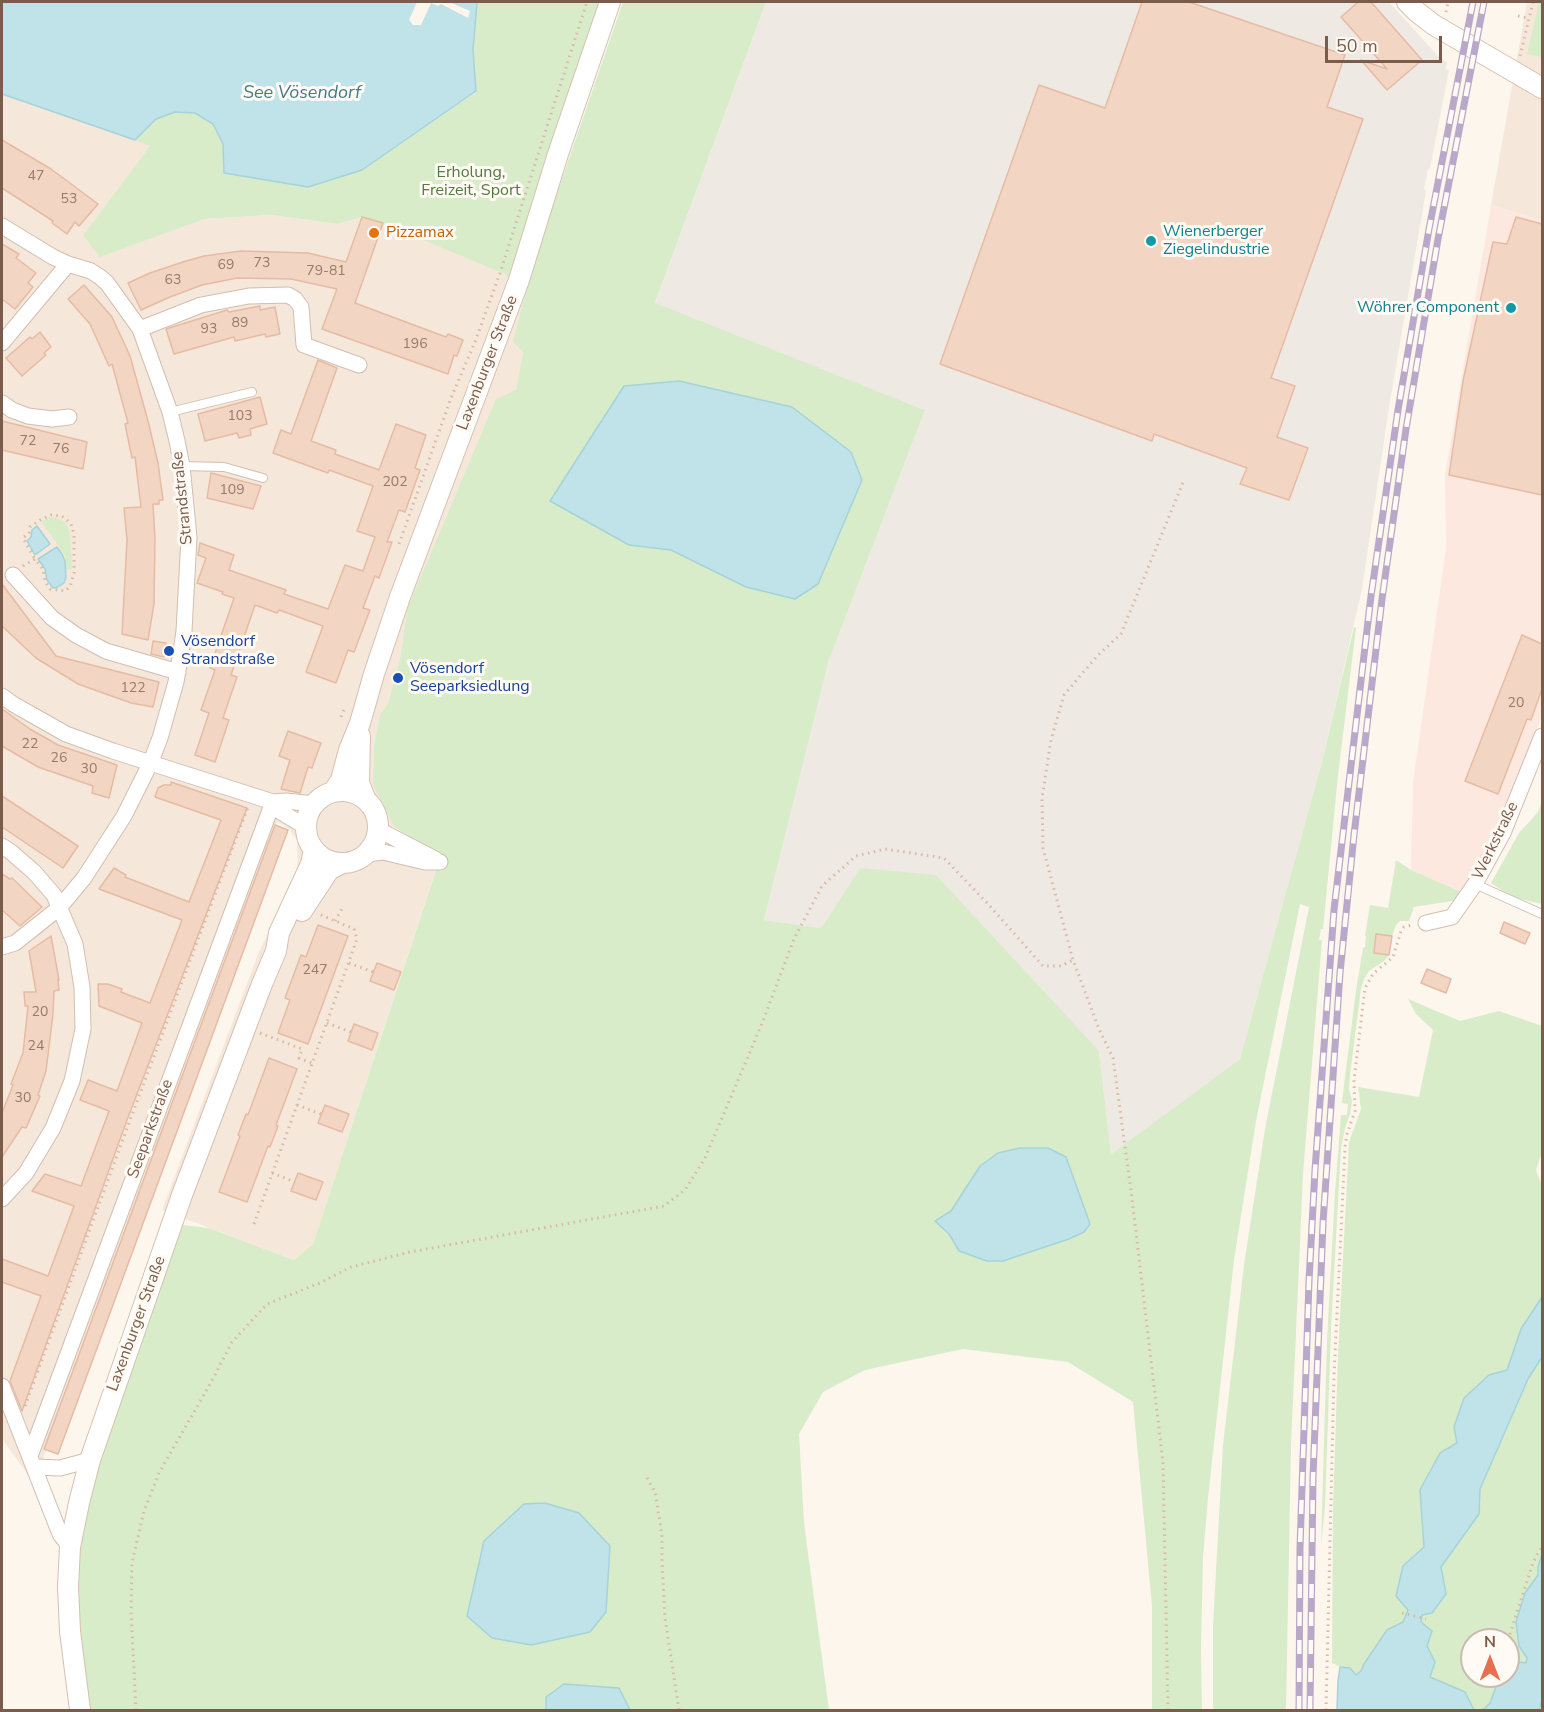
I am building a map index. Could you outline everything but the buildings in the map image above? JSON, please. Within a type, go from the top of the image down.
[{"type":"main road","name":"Laxenburger Straße","points":[[333,792],[341,780],[349,750],[351,720],[374,674],[400,597],[519,280],[558,154],[610,2]]},
{"type":"main road","points":[[1407,2],[1434,25],[1542,88]]},
{"type":"main road","name":"Laxenburger Straße","points":[[351,720],[359,783],[365,798]]},
{"type":"main road","points":[[346,790],[365,798],[373,806],[378,818],[379,830],[375,844],[368,854],[350,863],[342,863],[329,861],[314,850],[307,837],[306,827],[308,815],[314,804],[320,798],[333,792],[346,790]]},
{"type":"main road","name":"Laxenburger Straße","points":[[80,1710],[70,1631],[68,1598],[70,1547],[90,1461],[182,1195],[276,951],[279,933],[311,864],[314,850]]},
{"type":"main road","name":"Laxenburger Straße","points":[[276,951],[287,938],[329,870],[342,863]]},
{"type":"street","name":"Strandstraße","points":[[2,226],[53,257],[90,271],[107,283],[140,329],[170,412],[182,466],[189,537],[184,631],[178,672],[160,738],[150,764],[124,816],[84,878],[60,908],[15,943],[2,947]]},
{"type":"street","points":[[2,343],[68,264]]},
{"type":"street","points":[[140,329],[201,305],[249,297],[288,296],[295,299],[301,307],[304,345],[359,365]]},
{"type":"street","points":[[2,404],[28,416],[52,419],[69,417]]},
{"type":"street","points":[[17,571],[52,618],[76,636],[106,651],[178,672]]},
{"type":"street","points":[[2,696],[66,734],[271,807],[306,827]]},
{"type":"street","name":"Werkstraße","points":[[1426,923],[1452,917],[1475,884],[1503,833],[1542,736]]},
{"type":"street","points":[[271,807],[286,801],[314,804]]},
{"type":"street","name":"Seeparkstraße","points":[[32,1462],[271,807]]},
{"type":"street","points":[[368,854],[383,852],[425,862],[440,862],[421,850],[379,830]]},
{"type":"street","points":[[2,846],[34,872],[54,895],[60,908],[75,944],[82,987],[83,1029],[72,1081],[53,1128],[26,1173],[2,1198]]},
{"type":"street","points":[[2,1386],[60,1534],[70,1547]]},
{"type":"street","points":[[32,1462],[60,1468],[90,1461]]},
{"type":"lane","points":[[170,412],[252,392]]},
{"type":"lane","points":[[182,466],[224,466],[263,478]]},
{"type":"lane","points":[[1475,884],[1542,914]]},
{"type":"path","points":[[396,553],[450,398],[475,342],[500,273],[586,2]]},
{"type":"path","points":[[1515,72],[1533,2]]},
{"type":"path","points":[[1518,16],[1528,18]]},
{"type":"path","points":[[1168,1710],[1163,1463],[1113,1058],[1099,1029],[1073,960],[1043,848],[1042,798],[1050,740],[1064,695],[1098,655],[1121,634],[1184,480]]},
{"type":"path","points":[[51,515],[62,516],[71,524],[74,534],[74,573],[70,587],[65,591],[50,590],[43,568],[36,559],[23,538],[29,533],[30,527],[40,520],[51,515]]},
{"type":"path","points":[[17,571],[36,559]]},
{"type":"path","points":[[345,706],[351,720]]},
{"type":"path","points":[[21,1416],[249,806],[271,807]]},
{"type":"path","points":[[135,1710],[131,1611],[132,1563],[144,1511],[159,1473],[232,1342],[267,1304],[320,1283],[351,1267],[410,1252],[664,1206],[678,1196],[685,1190],[705,1158],[761,1026],[794,939],[822,886],[856,856],[885,849],[944,858],[1043,966],[1061,966],[1073,960]]},
{"type":"path","points":[[335,921],[343,907]]},
{"type":"path","points":[[254,1224],[357,939],[354,929],[312,912]]},
{"type":"path","points":[[1326,1710],[1334,1376],[1344,1157],[1348,1131],[1355,1111],[1354,1080],[1367,982],[1393,957],[1404,927],[1426,923]]},
{"type":"path","points":[[349,963],[373,972]]},
{"type":"path","points":[[327,1023],[351,1032]]},
{"type":"path","points":[[245,1028],[302,1049],[299,1058],[312,1063]]},
{"type":"path","points":[[297,1105],[321,1114]]},
{"type":"path","points":[[272,1173],[295,1182]]},
{"type":"path","points":[[647,1478],[655,1492],[662,1535],[665,1618],[679,1710]]},
{"type":"path","points":[[1512,1628],[1533,1563],[1542,1548]]},
{"type":"path","points":[[1402,1613],[1426,1619]]},
{"type":"shaded area","name":"Wienerberger Ziegelindustrie","points":[[766,2],[1389,2],[1440,58],[1447,62],[1446,69],[1449,70],[1424,189],[1426,191],[1390,401],[1362,589],[1323,758],[1240,1059],[1111,1154],[1099,1051],[860,868],[821,928],[764,920],[828,663],[925,410],[655,304]]},
{"type":"shaded area","points":[[1527,2],[1542,2],[1542,220],[1491,205]]},
{"type":"shaded area","points":[[2,94],[151,145],[83,235],[147,236],[204,219],[271,215],[338,224],[362,217],[534,260],[516,390],[407,610],[400,659],[388,704],[380,714],[374,746],[373,784],[440,857],[313,1244],[294,1260],[162,1210],[258,954],[298,872],[297,840],[289,829],[278,822],[34,1483],[2,1439]]},
{"type":"shaded area","points":[[1491,205],[1542,220],[1542,716],[1498,833],[1464,893],[1411,870],[1413,783],[1446,548],[1445,475]]},
{"type":"green space","name":"Erholung, Freizeit, Sport","points":[[477,2],[600,2],[519,280],[383,223],[362,217],[338,224],[271,215],[204,219],[100,257],[83,235],[150,146],[135,140],[156,119],[175,112],[195,113],[213,124],[223,144],[362,170],[476,92],[473,52]]},
{"type":"green space","points":[[623,2],[766,2],[655,303],[925,410],[828,663],[764,920],[821,928],[860,868],[936,875],[1099,1051],[1111,1154],[1240,1059],[1323,758],[1354,627],[1356,628],[1338,775],[1323,929],[1321,929],[1319,940],[1322,940],[1303,1174],[1291,1445],[1286,1710],[1213,1710],[1213,1625],[1223,1445],[1244,1265],[1265,1129],[1309,907],[1300,904],[1256,1121],[1234,1260],[1203,1557],[1202,1710],[1152,1710],[1152,1606],[1133,1402],[1068,1362],[963,1349],[865,1370],[823,1392],[799,1434],[804,1523],[829,1710],[630,1710],[619,1688],[546,1697],[546,1710],[90,1710],[79,1640],[78,1573],[86,1506],[102,1448],[182,1225],[209,1228],[294,1260],[313,1244],[440,858],[394,826],[373,784],[374,746],[380,714],[388,704],[400,659],[407,610],[496,399],[516,390],[523,352],[513,342],[534,260]],"holes":[[[671,550],[795,599],[746,587]],[[1020,1148],[1071,1170],[1090,1224],[1069,1239],[1049,1245],[959,1251],[949,1234],[935,1220],[951,1211],[980,1166],[998,1153]]]},
{"type":"green space","points":[[1539,2],[1542,2],[1542,57],[1527,54]]},
{"type":"green space","points":[[50,517],[65,522],[70,533],[72,569],[67,570],[65,555],[41,521]]},
{"type":"green space","points":[[1542,801],[1542,904],[1512,897],[1491,883],[1519,833],[1538,812]]},
{"type":"green space","points":[[1396,860],[1411,870],[1464,893],[1452,901],[1414,907],[1409,921],[1400,921],[1392,936],[1376,934],[1374,952],[1389,955],[1369,971],[1361,989],[1350,1075],[1349,1088],[1352,1101],[1341,1148],[1331,1328],[1325,1507],[1321,1546],[1327,1341],[1335,1192],[1341,1115],[1347,1115],[1348,1104],[1342,1103],[1356,991],[1365,947],[1370,905],[1388,908]]},
{"type":"green space","points":[[1408,999],[1460,1021],[1499,1011],[1542,1026],[1542,1152],[1536,1170],[1542,1186],[1542,1297],[1521,1329],[1507,1370],[1489,1375],[1454,1427],[1457,1443],[1440,1453],[1420,1490],[1424,1547],[1408,1610],[1403,1622],[1387,1630],[1361,1671],[1356,1675],[1350,1668],[1332,1663],[1333,1508],[1349,1142],[1361,1109],[1358,1087],[1419,1097],[1433,1030],[1416,1014]]},
{"type":"green space","points":[[1542,1357],[1542,1554],[1538,1575],[1525,1593],[1520,1637],[1520,1628],[1460,1628],[1460,1688],[1496,1688],[1490,1703],[1484,1710],[1474,1710],[1465,1692],[1430,1677],[1427,1646],[1421,1622],[1422,1615],[1441,1567],[1479,1514],[1480,1490],[1528,1379]]},
{"type":"green space","points":[[1520,1648],[1527,1658],[1526,1663],[1520,1662]]},
{"type":"water","name":"See Vösendorf","points":[[2,2],[477,2],[473,50],[476,91],[362,170],[308,187],[224,173],[223,144],[213,124],[195,113],[175,112],[156,119],[135,140],[2,94]]},
{"type":"water","points":[[679,381],[792,407],[851,452],[862,480],[818,584],[795,599],[746,587],[671,550],[629,545],[550,501],[624,386]]},
{"type":"water","points":[[37,526],[50,544],[35,555],[27,541],[31,537],[32,530]]},
{"type":"water","points":[[57,547],[65,561],[66,577],[64,583],[53,588],[38,559]]},
{"type":"water","points":[[1020,1148],[1048,1148],[1066,1157],[1090,1224],[1084,1232],[1069,1239],[1003,1261],[987,1261],[959,1251],[949,1234],[935,1221],[951,1211],[980,1166],[998,1153]]},
{"type":"water","points":[[1542,1297],[1542,1357],[1528,1379],[1480,1489],[1479,1514],[1441,1567],[1446,1594],[1432,1613],[1422,1615],[1421,1622],[1432,1631],[1427,1646],[1435,1662],[1430,1677],[1465,1692],[1474,1710],[1337,1710],[1340,1667],[1350,1668],[1356,1675],[1361,1671],[1387,1630],[1403,1622],[1408,1610],[1396,1596],[1403,1566],[1424,1547],[1420,1490],[1440,1453],[1457,1443],[1454,1427],[1464,1398],[1489,1375],[1507,1370],[1521,1329]]},
{"type":"water","points":[[545,1503],[579,1513],[610,1546],[606,1612],[590,1632],[531,1645],[492,1638],[467,1616],[484,1541],[524,1504]]},
{"type":"water","points":[[1542,1554],[1542,1700],[1539,1710],[1480,1710],[1490,1703],[1496,1688],[1520,1688],[1520,1662],[1526,1663],[1527,1658],[1520,1648],[1520,1628],[1517,1628],[1516,1622],[1525,1593],[1538,1575]]},
{"type":"water","points":[[564,1684],[619,1688],[630,1710],[546,1710],[546,1697]]},
{"type":"pier","points":[[417,2],[449,2],[470,11],[468,18],[441,4],[438,6],[431,3],[421,25],[413,25],[409,20]]},
{"type":"railway","points":[[1299,1710],[1300,1547],[1309,1281],[1334,910],[1371,596],[1398,410],[1429,229],[1473,2]]},
{"type":"railway","points":[[1310,1710],[1313,1477],[1323,1223],[1340,973],[1354,835],[1382,599],[1406,429],[1438,239],[1484,2]]},
{"type":"place","name":"Pizzamax","points":[[374,233]]},
{"type":"place","name":"Wienerberger Ziegelindustrie","points":[[1151,241]]},
{"type":"place","name":"Wöhrer Component","points":[[1511,308]]},
{"type":"place","name":"Vösendorf Strandstraße","points":[[169,651]]},
{"type":"place","name":"Vösendorf Seeparksiedlung","points":[[398,678]]}]
